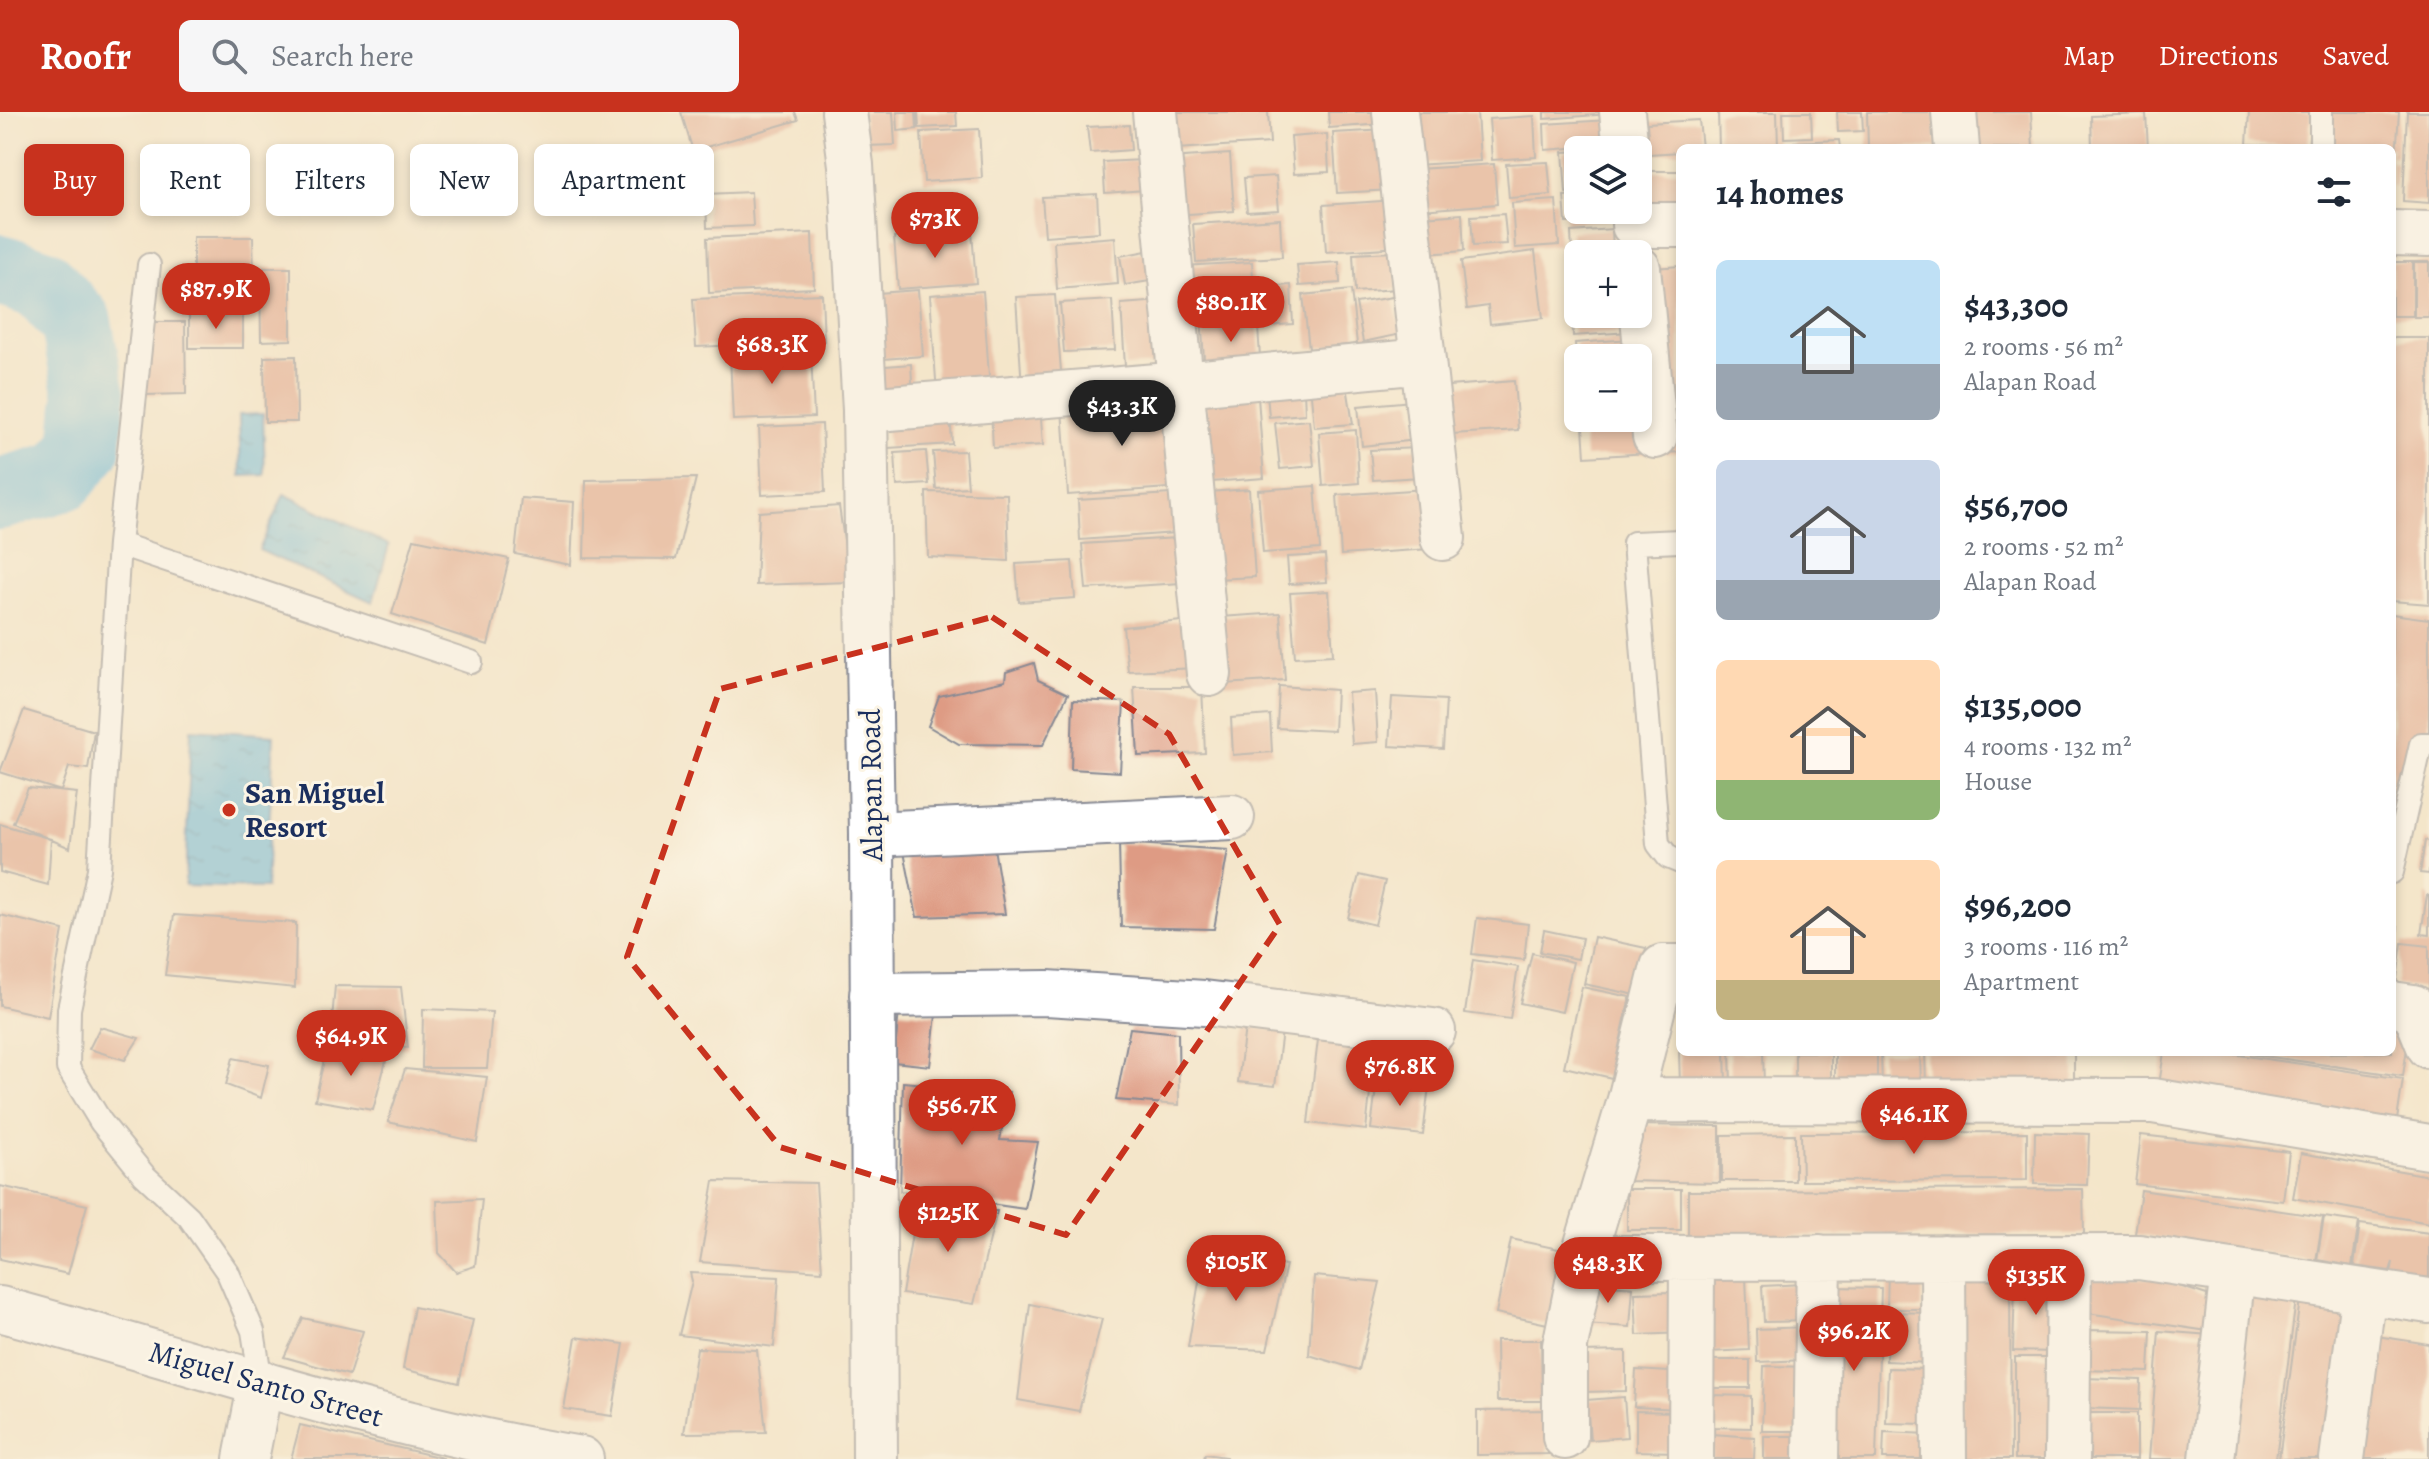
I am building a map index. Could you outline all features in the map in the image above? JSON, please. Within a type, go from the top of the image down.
[{"type":"street","name":"Alapan Road","points":[[844,112],[851,165],[865,410],[872,834],[875,1459]]},
{"type":"street","points":[[1155,112],[1209,674]]},
{"type":"street","points":[[1395,112],[1443,538]]},
{"type":"street","points":[[1622,112],[1625,136]]},
{"type":"street","points":[[1954,112],[1957,144]]},
{"type":"street","points":[[1634,230],[1676,225]]},
{"type":"street","points":[[2396,233],[2429,234]]},
{"type":"street","points":[[1644,328],[1655,436]]},
{"type":"street","points":[[865,410],[1423,361]]},
{"type":"street","points":[[872,834],[1232,817]]},
{"type":"street","points":[[1565,1437],[1565,1346],[1583,1258],[1630,1100],[1663,967],[1676,967]]},
{"type":"street","points":[[872,995],[1047,993],[1188,1002],[1433,1031]]},
{"type":"street","points":[[2396,1005],[2413,1007],[2429,1046]]},
{"type":"street","points":[[1630,1100],[2153,1101],[2429,1147]]},
{"type":"street","points":[[1816,1459],[1819,1257]]},
{"type":"street","points":[[1943,1257],[1944,1459]]},
{"type":"street","points":[[2067,1459],[2069,1257]]},
{"type":"street","points":[[1583,1258],[2139,1257],[2429,1301]]},
{"type":"street","points":[[1691,1459],[1692,1258]]},
{"type":"street","points":[[2212,1459],[2233,1271]]},
{"type":"street","points":[[2342,1459],[2364,1291]]},
{"type":"street","name":"Miguel Santo Street","points":[[0,1309],[447,1434],[581,1459]]},
{"type":"street","points":[[246,1459],[261,1382]]},
{"type":"lane","points":[[2321,112],[2321,144]]},
{"type":"lane","points":[[149,265],[119,544],[99,869],[69,1009],[68,1068],[101,1122],[144,1175],[189,1217],[228,1273],[253,1331],[261,1382]]},
{"type":"lane","points":[[1676,541],[1634,543],[1658,844],[1668,857],[1676,860]]},
{"type":"lane","points":[[119,544],[471,662]]},
{"type":"lane","points":[[2396,854],[2421,744],[2429,744]]},
{"type":"highlighted area","points":[[992,617],[1169,734],[1280,925],[1066,1235],[780,1147],[627,957],[720,689]]},
{"type":"water","points":[[263,414],[265,475],[241,476],[239,415]]},
{"type":"water","points":[[284,494],[389,545],[373,602],[259,550]]},
{"type":"water","name":"San Miguel Resort","points":[[191,729],[274,735],[266,888],[185,886]]},
{"type":"building","points":[[681,112],[795,112],[798,120],[714,145],[691,144]]},
{"type":"building","points":[[863,112],[893,112],[895,145],[866,146]]},
{"type":"building","points":[[897,112],[916,112],[917,129],[898,131]]},
{"type":"building","points":[[918,112],[956,112],[957,126],[919,128]]},
{"type":"building","points":[[1173,112],[1268,112],[1270,143],[1176,149]]},
{"type":"building","points":[[1328,112],[1382,112],[1383,124],[1329,128]]},
{"type":"building","points":[[1411,112],[1477,112],[1480,161],[1415,165]]},
{"type":"building","points":[[1544,112],[1609,112],[1609,114],[1544,119]]},
{"type":"building","points":[[1718,112],[1777,112],[1778,144],[1719,144]]},
{"type":"building","points":[[1783,112],[1811,112],[1812,137],[1784,138]]},
{"type":"building","points":[[1837,112],[1862,112],[1863,131],[1838,132]]},
{"type":"building","points":[[1867,112],[1935,112],[1937,144],[1868,144]]},
{"type":"building","points":[[1971,112],[2031,112],[2033,144],[1973,144]]},
{"type":"building","points":[[2249,112],[2311,112],[2308,144],[2247,144]]},
{"type":"building","points":[[2327,112],[2399,112],[2396,157],[2396,144],[2324,144]]},
{"type":"building","points":[[2407,112],[2429,112],[2429,203],[2403,201]]},
{"type":"building","points":[[2146,114],[2148,144],[2092,144],[2091,116]]},
{"type":"building","points":[[1534,116],[1536,157],[1492,160],[1489,119]]},
{"type":"building","points":[[1609,120],[1610,136],[1564,136],[1564,149],[1545,150],[1544,124]]},
{"type":"building","points":[[1699,120],[1702,144],[1676,144],[1676,152],[1652,154],[1652,136],[1648,136],[1647,123]]},
{"type":"building","points":[[1129,125],[1131,150],[1090,153],[1087,127]]},
{"type":"building","points":[[979,129],[982,178],[924,182],[921,132]]},
{"type":"building","points":[[1387,130],[1392,190],[1337,193],[1333,133]]},
{"type":"building","points":[[1327,134],[1329,172],[1294,174],[1291,137]]},
{"type":"building","points":[[1839,140],[1840,144],[1794,144]]},
{"type":"building","points":[[1230,154],[1234,211],[1173,215],[1169,158]]},
{"type":"building","points":[[1143,160],[1145,190],[1105,193],[1103,162]]},
{"type":"building","points":[[1548,162],[1551,195],[1509,198],[1506,164]]},
{"type":"building","points":[[1494,164],[1497,204],[1421,210],[1418,169]]},
{"type":"building","points":[[1652,171],[1676,171],[1676,211],[1652,211]]},
{"type":"building","points":[[1276,176],[1279,210],[1247,212],[1244,178]]},
{"type":"building","points":[[751,192],[753,226],[707,228],[707,216],[714,216],[714,194]]},
{"type":"building","points":[[1097,194],[1099,232],[1045,236],[1042,197]]},
{"type":"building","points":[[1397,200],[1400,247],[1326,252],[1323,205]]},
{"type":"building","points":[[1556,200],[1559,245],[1515,248],[1512,203]]},
{"type":"building","points":[[1462,214],[1464,251],[1426,254],[1423,217]]},
{"type":"building","points":[[1504,214],[1507,244],[1473,246],[1471,216]]},
{"type":"building","points":[[1280,219],[1282,257],[1196,262],[1193,224]]},
{"type":"building","points":[[1612,229],[1612,240],[1571,240],[1571,232]]},
{"type":"building","points":[[972,232],[976,283],[898,289],[894,237]]},
{"type":"building","points":[[812,233],[814,288],[709,293],[707,238]]},
{"type":"building","points":[[193,237],[253,237],[254,278],[193,278]]},
{"type":"building","points":[[1115,237],[1118,284],[1057,289],[1054,242]]},
{"type":"building","points":[[1157,249],[1162,279],[1125,285],[1120,256]]},
{"type":"building","points":[[1535,251],[1543,318],[1490,324],[1488,306],[1467,309],[1461,261]]},
{"type":"building","points":[[1394,252],[1397,289],[1355,292],[1353,254]]},
{"type":"building","points":[[1252,262],[1255,307],[1185,311],[1182,266]]},
{"type":"building","points":[[1339,262],[1340,283],[1299,286],[1297,265]]},
{"type":"building","points":[[2396,262],[2413,262],[2413,316],[2396,316]]},
{"type":"building","points":[[2414,262],[2429,262],[2429,317],[2414,317]]},
{"type":"building","points":[[1676,266],[1676,452],[1665,453],[1653,268]]},
{"type":"building","points":[[260,268],[291,268],[291,340],[261,341]]},
{"type":"building","points":[[1291,285],[1293,324],[1265,326],[1263,287]]},
{"type":"building","points":[[918,290],[923,356],[883,359],[878,293]]},
{"type":"building","points":[[1351,290],[1357,344],[1309,349],[1303,295]]},
{"type":"building","points":[[983,291],[990,390],[937,394],[930,295]]},
{"type":"building","points":[[822,294],[824,341],[696,347],[693,299]]},
{"type":"building","points":[[1055,295],[1062,384],[1022,387],[1016,297]]},
{"type":"building","points":[[1393,297],[1401,334],[1363,342],[1356,303]]},
{"type":"building","points":[[1112,300],[1115,350],[1064,352],[1060,303]]},
{"type":"building","points":[[1162,301],[1166,364],[1125,366],[1121,304]]},
{"type":"building","points":[[243,313],[243,348],[189,348],[189,314]]},
{"type":"building","points":[[1257,313],[1261,371],[1205,374],[1201,316]]},
{"type":"building","points":[[143,322],[185,322],[186,394],[144,395]]},
{"type":"building","points":[[1573,328],[1629,328],[1629,332],[1573,336]]},
{"type":"building","points":[[2396,338],[2429,338],[2429,604],[2396,601]]},
{"type":"building","points":[[1631,339],[1632,344],[1575,344]]},
{"type":"building","points":[[811,353],[814,417],[733,420],[730,356]]},
{"type":"building","points":[[296,356],[297,422],[265,422],[264,357]]},
{"type":"building","points":[[911,364],[913,398],[875,400],[873,367]]},
{"type":"building","points":[[1346,380],[1353,424],[1314,427],[1310,384]]},
{"type":"building","points":[[1514,381],[1518,430],[1452,434],[1449,386]]},
{"type":"building","points":[[1304,390],[1305,414],[1269,417],[1267,393]]},
{"type":"building","points":[[1258,397],[1264,478],[1211,482],[1205,401]]},
{"type":"building","points":[[1176,401],[1183,487],[1068,495],[1062,409]]},
{"type":"building","points":[[1412,401],[1417,440],[1362,446],[1358,406]]},
{"type":"building","points":[[1040,405],[1043,445],[993,448],[991,408]]},
{"type":"building","points":[[950,410],[952,444],[888,448],[885,415]]},
{"type":"building","points":[[1309,420],[1314,466],[1280,469],[1275,423]]},
{"type":"building","points":[[822,424],[825,492],[762,495],[759,427]]},
{"type":"building","points":[[1356,430],[1359,483],[1323,486],[1319,433]]},
{"type":"building","points":[[1583,432],[1647,432],[1648,453],[1585,457]]},
{"type":"building","points":[[1418,448],[1420,477],[1373,480],[1370,450]]},
{"type":"building","points":[[926,451],[929,484],[897,486],[895,453]]},
{"type":"building","points":[[965,451],[968,487],[936,489],[933,452]]},
{"type":"building","points":[[696,478],[676,559],[584,558],[586,480]]},
{"type":"building","points":[[1315,486],[1320,549],[1263,553],[1258,490]]},
{"type":"building","points":[[1249,489],[1255,577],[1215,579],[1209,492]]},
{"type":"building","points":[[1426,489],[1430,549],[1341,555],[1337,495]]},
{"type":"building","points":[[926,492],[1007,494],[1009,561],[928,557]]},
{"type":"building","points":[[1186,493],[1189,532],[1080,540],[1078,500]]},
{"type":"building","points":[[521,498],[574,502],[571,565],[515,554]]},
{"type":"building","points":[[839,506],[850,582],[756,585],[759,512]]},
{"type":"building","points":[[1177,538],[1181,583],[1086,589],[1082,544]]},
{"type":"building","points":[[414,539],[509,559],[488,645],[392,614]]},
{"type":"building","points":[[1325,555],[1327,582],[1289,584],[1287,557]]},
{"type":"building","points":[[1072,561],[1075,598],[1019,602],[1016,564]]},
{"type":"building","points":[[1329,591],[1333,655],[1295,657],[1290,593]]},
{"type":"building","points":[[1280,613],[1285,680],[1225,684],[1221,617]]},
{"type":"building","points":[[2396,615],[2429,619],[2429,738],[2396,827]]},
{"type":"building","points":[[1191,620],[1198,668],[1128,671],[1123,627]]},
{"type":"building","points":[[1034,663],[1038,680],[1068,694],[1043,745],[959,744],[928,726],[939,696],[1005,681],[1006,672]]},
{"type":"building","points":[[1279,686],[1336,690],[1334,731],[1277,728]]},
{"type":"building","points":[[1134,687],[1202,687],[1205,753],[1138,756]]},
{"type":"building","points":[[1375,691],[1378,742],[1352,744],[1348,693]]},
{"type":"building","points":[[1392,697],[1446,700],[1443,749],[1389,746]]},
{"type":"building","points":[[1073,700],[1124,702],[1120,772],[1071,769]]},
{"type":"building","points":[[24,710],[94,731],[88,769],[69,767],[61,791],[0,772]]},
{"type":"building","points":[[1270,715],[1272,752],[1233,755],[1231,718]]},
{"type":"building","points":[[28,788],[77,793],[70,848],[13,823]]},
{"type":"building","points":[[0,824],[51,839],[48,885],[0,872]]},
{"type":"building","points":[[2425,840],[2429,841],[2429,874],[2420,873]]},
{"type":"building","points":[[1119,843],[1228,850],[1214,929],[1121,927]]},
{"type":"building","points":[[994,848],[1005,914],[917,917],[904,852]]},
{"type":"building","points":[[1359,875],[1385,881],[1375,925],[1348,918]]},
{"type":"building","points":[[2429,895],[2429,935],[2421,934]]},
{"type":"building","points":[[0,915],[63,930],[48,1017],[0,1006]]},
{"type":"building","points":[[174,915],[296,923],[295,988],[165,975]]},
{"type":"building","points":[[1477,918],[1528,924],[1524,960],[1472,954]]},
{"type":"building","points":[[1544,930],[1582,938],[1578,959],[1540,952]]},
{"type":"building","points":[[1594,937],[1646,948],[1636,995],[1584,984]]},
{"type":"building","points":[[2402,943],[2429,946],[2429,990],[2396,985]]},
{"type":"building","points":[[1532,953],[1573,962],[1562,1012],[1520,1003]]},
{"type":"building","points":[[1473,960],[1518,967],[1510,1019],[1465,1013]]},
{"type":"building","points":[[335,986],[401,987],[408,1048],[330,1042]]},
{"type":"building","points":[[1582,987],[1630,997],[1612,1078],[1564,1067]]},
{"type":"building","points":[[423,1009],[492,1012],[487,1068],[422,1068]]},
{"type":"building","points":[[899,1011],[936,1015],[930,1066],[894,1062]]},
{"type":"building","points":[[2396,1017],[2411,1019],[2403,1076],[2264,1056],[2396,1056]]},
{"type":"building","points":[[1320,1023],[1377,1029],[1366,1130],[1308,1123]]},
{"type":"building","points":[[100,1027],[139,1038],[125,1060],[89,1049]]},
{"type":"building","points":[[1245,1027],[1282,1031],[1275,1086],[1238,1082]]},
{"type":"building","points":[[1130,1028],[1178,1033],[1179,1105],[1116,1100]]},
{"type":"building","points":[[327,1047],[387,1057],[373,1110],[315,1100]]},
{"type":"building","points":[[1679,1056],[1725,1056],[1726,1083],[1680,1085]]},
{"type":"building","points":[[1730,1056],[1763,1056],[1764,1085],[1731,1085]]},
{"type":"building","points":[[1795,1056],[1831,1056],[1831,1085],[1795,1085]]},
{"type":"building","points":[[1835,1056],[1877,1056],[1877,1083],[1835,1082]]},
{"type":"building","points":[[1881,1056],[1920,1056],[1921,1086],[1882,1086]]},
{"type":"building","points":[[1925,1056],[2074,1056],[2074,1084],[1926,1085]]},
{"type":"building","points":[[2163,1056],[2246,1056],[2403,1079],[2397,1120],[2159,1085]]},
{"type":"building","points":[[233,1058],[269,1065],[261,1098],[226,1085]]},
{"type":"building","points":[[405,1069],[487,1077],[477,1142],[388,1122]]},
{"type":"building","points":[[1377,1080],[1429,1086],[1423,1135],[1371,1129]]},
{"type":"building","points":[[903,1082],[1009,1092],[1000,1140],[1038,1142],[1025,1209],[900,1191]]},
{"type":"building","points":[[1627,1125],[1720,1126],[1720,1183],[1626,1181]]},
{"type":"building","points":[[2027,1132],[2027,1180],[1802,1181],[1801,1133]]},
{"type":"building","points":[[2035,1132],[2089,1134],[2087,1185],[2034,1184]]},
{"type":"building","points":[[1795,1134],[1795,1181],[1722,1181],[1722,1135]]},
{"type":"building","points":[[2141,1135],[2289,1152],[2283,1201],[2135,1184]]},
{"type":"building","points":[[2301,1153],[2429,1176],[2429,1223],[2293,1198]]},
{"type":"building","points":[[714,1181],[816,1183],[822,1271],[700,1262]]},
{"type":"building","points":[[0,1186],[87,1205],[68,1274],[0,1259]]},
{"type":"building","points":[[1627,1189],[1681,1189],[1681,1230],[1627,1230]]},
{"type":"building","points":[[2083,1189],[2084,1234],[1688,1236],[1688,1191]]},
{"type":"building","points":[[2141,1190],[2323,1217],[2316,1261],[2135,1234]]},
{"type":"building","points":[[482,1199],[475,1266],[456,1272],[439,1253],[437,1201]]},
{"type":"building","points":[[916,1209],[997,1211],[974,1304],[902,1294]]},
{"type":"building","points":[[2324,1217],[2359,1222],[2352,1266],[2317,1260]]},
{"type":"building","points":[[2360,1224],[2429,1233],[2429,1278],[2391,1273],[2393,1262],[2390,1271],[2354,1266]]},
{"type":"building","points":[[1511,1239],[1568,1251],[1552,1325],[1496,1313]]},
{"type":"building","points":[[1204,1252],[1286,1265],[1267,1350],[1188,1347]]},
{"type":"building","points":[[1888,1271],[1923,1273],[1922,1309],[1887,1309]]},
{"type":"building","points":[[690,1273],[779,1277],[774,1347],[679,1335],[692,1281]]},
{"type":"building","points":[[1960,1275],[2010,1275],[2011,1459],[1961,1459]]},
{"type":"building","points":[[1314,1276],[1380,1282],[1359,1370],[1309,1355]]},
{"type":"building","points":[[1746,1277],[1749,1350],[1708,1352],[1705,1279]]},
{"type":"building","points":[[2154,1278],[2213,1297],[2208,1331],[2087,1313],[2092,1279]]},
{"type":"building","points":[[1586,1283],[1633,1287],[1630,1327],[1584,1324]]},
{"type":"building","points":[[2015,1283],[2059,1283],[2057,1352],[2013,1351]]},
{"type":"building","points":[[1803,1284],[1805,1321],[1764,1322],[1762,1286]]},
{"type":"building","points":[[1832,1287],[1881,1288],[1876,1459],[1827,1459]]},
{"type":"building","points":[[1672,1292],[1683,1333],[1637,1335],[1635,1293]]},
{"type":"building","points":[[2246,1292],[2296,1299],[2276,1459],[2225,1459]]},
{"type":"building","points":[[2300,1299],[2350,1306],[2330,1459],[2279,1459]]},
{"type":"building","points":[[1030,1304],[1102,1319],[1079,1411],[1018,1400]]},
{"type":"building","points":[[414,1307],[473,1320],[459,1383],[403,1369]]},
{"type":"building","points":[[1888,1312],[1934,1313],[1932,1363],[1886,1361]]},
{"type":"building","points":[[303,1318],[363,1331],[349,1375],[284,1357]]},
{"type":"building","points":[[1806,1327],[1807,1360],[1757,1362],[1756,1329]]},
{"type":"building","points":[[2085,1330],[2151,1331],[2149,1372],[2083,1370]]},
{"type":"building","points":[[2159,1331],[2210,1335],[2199,1459],[2149,1459]]},
{"type":"building","points":[[2370,1335],[2429,1344],[2429,1459],[2352,1459]]},
{"type":"building","points":[[576,1337],[624,1344],[612,1416],[564,1409]]},
{"type":"building","points":[[1496,1340],[1541,1340],[1542,1401],[1497,1401]]},
{"type":"building","points":[[697,1348],[757,1350],[766,1432],[684,1433]]},
{"type":"building","points":[[1626,1351],[1626,1391],[1582,1392],[1581,1352]]},
{"type":"building","points":[[2015,1357],[2056,1357],[2057,1459],[2015,1459]]},
{"type":"building","points":[[1703,1360],[1750,1360],[1750,1388],[1703,1388]]},
{"type":"building","points":[[1764,1366],[1807,1367],[1806,1431],[1762,1431]]},
{"type":"building","points":[[1888,1368],[1928,1369],[1926,1424],[1886,1423]]},
{"type":"building","points":[[1636,1370],[1686,1373],[1684,1409],[1634,1407]]},
{"type":"building","points":[[2084,1378],[2141,1380],[2140,1410],[2083,1408]]},
{"type":"building","points":[[1711,1395],[1751,1396],[1751,1428],[1710,1427]]},
{"type":"building","points":[[1624,1397],[1627,1437],[1590,1440],[1587,1400]]},
{"type":"building","points":[[1548,1410],[1548,1454],[1477,1455],[1477,1411]]},
{"type":"building","points":[[1636,1411],[1678,1412],[1677,1452],[1636,1451]]},
{"type":"building","points":[[2084,1413],[2137,1413],[2137,1459],[2084,1459]]},
{"type":"building","points":[[300,1425],[443,1458],[443,1459],[291,1459]]},
{"type":"building","points":[[1884,1432],[1929,1434],[1928,1459],[1883,1459]]},
{"type":"building","points":[[1712,1434],[1755,1437],[1754,1459],[1712,1459]]},
{"type":"building","points":[[1764,1436],[1809,1436],[1809,1459],[1764,1459]]},
{"type":"building","points":[[1205,1454],[1226,1457],[1226,1459],[1204,1459]]},
{"type":"waterway","points":[[0,270],[42,284],[76,322],[90,395],[85,447],[62,476],[0,494]]},
{"type":"place","name":"San Miguel Resort","points":[[229,810]]}]
